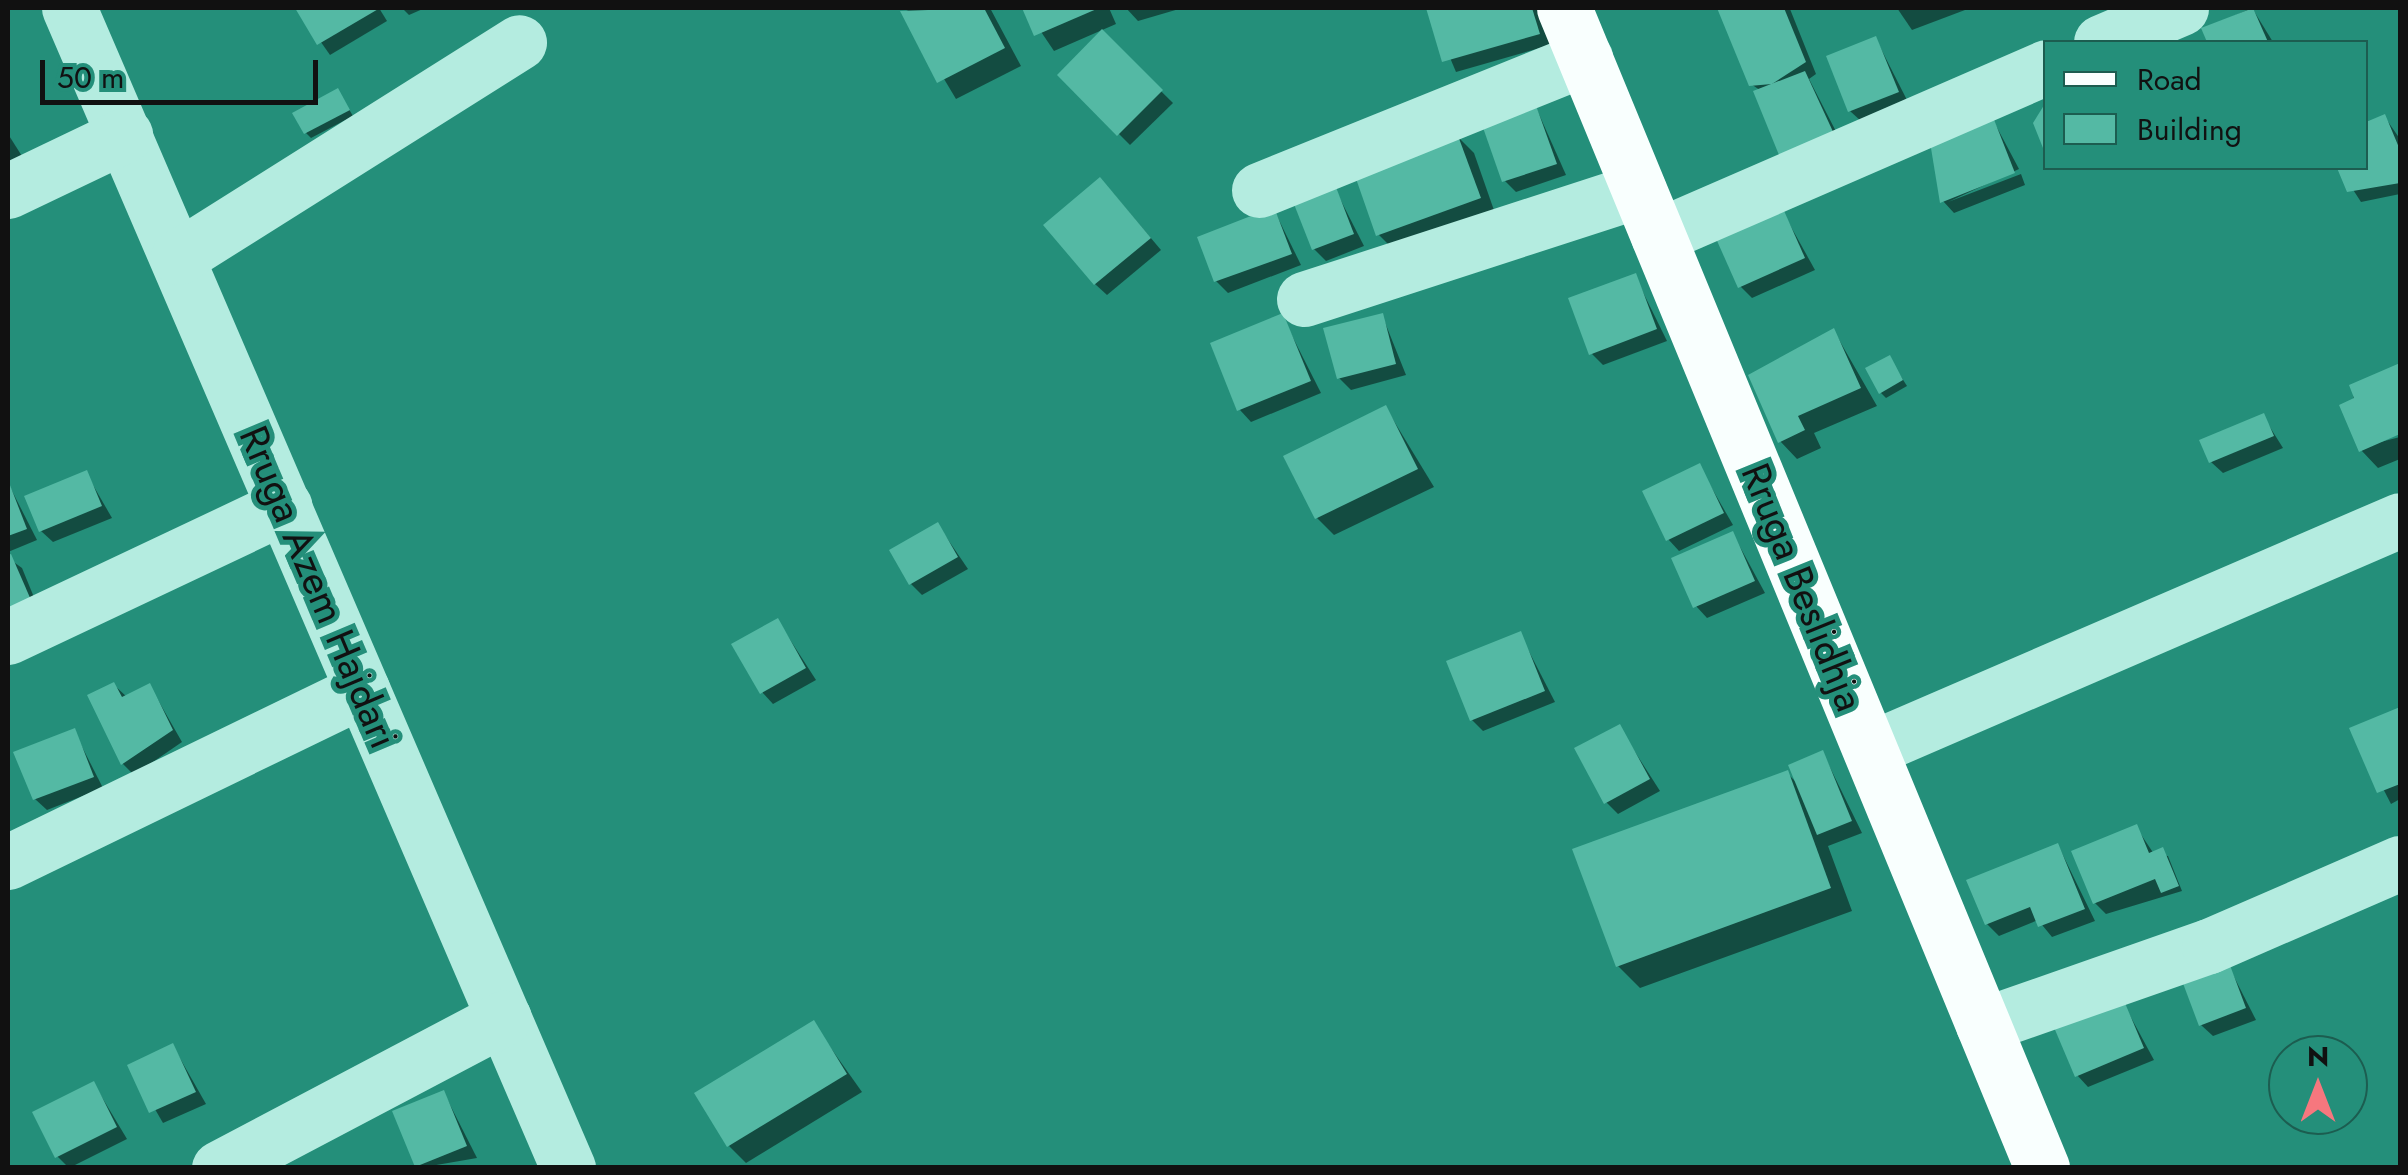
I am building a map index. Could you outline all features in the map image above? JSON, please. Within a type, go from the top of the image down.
[{"type":"main road","name":"Rruga Beslidhja","points":[[1577,22],[1648,213],[2042,1168]]},
{"type":"street","name":"Rruga Azem Hajdari","points":[[69,8],[568,1168]]},
{"type":"street","points":[[2106,40],[2181,8]]},
{"type":"street","points":[[1259,190],[1577,22]]},
{"type":"street","points":[[178,257],[518,42]]},
{"type":"street","points":[[1304,299],[1648,213],[2043,68]]},
{"type":"street","points":[[8,191],[125,135]]},
{"type":"street","points":[[8,637],[284,506]]},
{"type":"street","points":[[1870,749],[2400,520]]},
{"type":"street","points":[[8,862],[363,690]]},
{"type":"street","points":[[1983,1025],[2209,946],[2400,863]]},
{"type":"street","points":[[219,1168],[504,1018]]},
{"type":"building","points":[[295,8],[380,8],[317,45]]},
{"type":"building","points":[[984,8],[1005,48],[937,83],[900,11]]},
{"type":"building","points":[[1022,8],[1099,8],[1034,36]]},
{"type":"building","points":[[1426,8],[1532,8],[1540,34],[1442,62]]},
{"type":"building","points":[[1717,8],[1784,8],[1806,62],[1772,84],[1749,86]]},
{"type":"building","points":[[2253,8],[2267,40],[2206,40],[2201,28]]},
{"type":"building","points":[[1102,29],[1163,90],[1117,136],[1057,75]]},
{"type":"building","points":[[1876,36],[1899,92],[1848,112],[1826,56]]},
{"type":"building","points":[[1805,71],[1835,136],[1781,160],[1753,91]]},
{"type":"building","points":[[338,88],[350,110],[304,134],[292,113]]},
{"type":"building","points":[[1534,100],[1557,164],[1502,182],[1480,119]]},
{"type":"building","points":[[2043,107],[2043,148],[2033,123]]},
{"type":"building","points":[[2385,114],[2400,150],[2400,183],[2347,192],[2338,170],[2368,170],[2368,121]]},
{"type":"building","points":[[1993,117],[2015,173],[1940,203],[1930,142]]},
{"type":"building","points":[[1457,133],[1481,198],[1376,236],[1353,170]]},
{"type":"building","points":[[1100,177],[1151,238],[1094,285],[1043,225]]},
{"type":"building","points":[[1334,182],[1354,234],[1312,250],[1292,199]]},
{"type":"building","points":[[1781,204],[1805,258],[1738,288],[1714,234]]},
{"type":"building","points":[[1274,207],[1292,254],[1214,282],[1197,237]]},
{"type":"building","points":[[1636,273],[1657,329],[1589,355],[1568,298]]},
{"type":"building","points":[[1283,313],[1311,381],[1237,411],[1210,343]]},
{"type":"building","points":[[1383,313],[1396,364],[1337,379],[1323,328]]},
{"type":"building","points":[[1834,328],[1861,388],[1798,416],[1805,430],[1778,443],[1748,375]]},
{"type":"building","points":[[1890,355],[1903,380],[1879,394],[1865,368]]},
{"type":"building","points":[[2400,363],[2400,434],[2359,452],[2339,405],[2354,398],[2349,385]]},
{"type":"building","points":[[1386,405],[1418,469],[1315,519],[1283,456]]},
{"type":"building","points":[[2264,413],[2274,436],[2209,463],[2199,440]]},
{"type":"building","points":[[1700,463],[1724,513],[1666,541],[1642,491]]},
{"type":"building","points":[[87,470],[102,506],[39,532],[24,496]]},
{"type":"building","points":[[8,480],[27,529],[8,536]]},
{"type":"building","points":[[938,522],[958,557],[909,585],[889,550]]},
{"type":"building","points":[[1733,531],[1755,581],[1693,608],[1671,558]]},
{"type":"building","points":[[11,554],[31,600],[8,610],[8,555]]},
{"type":"building","points":[[778,618],[806,668],[760,694],[731,644]]},
{"type":"building","points":[[1521,631],[1545,691],[1470,721],[1446,661]]},
{"type":"building","points":[[114,682],[122,697],[150,683],[173,730],[121,765],[87,695]]},
{"type":"building","points":[[2400,707],[2400,784],[2377,793],[2349,728]]},
{"type":"building","points":[[1620,724],[1650,779],[1604,804],[1574,748]]},
{"type":"building","points":[[75,728],[94,777],[33,800],[13,752]]},
{"type":"building","points":[[1823,750],[1852,821],[1817,835],[1788,765]]},
{"type":"building","points":[[1788,770],[1831,888],[1616,967],[1572,849]]},
{"type":"building","points":[[2137,824],[2149,853],[2163,847],[2179,886],[2161,893],[2155,879],[2093,904],[2071,851]]},
{"type":"building","points":[[2058,843],[2085,909],[2038,927],[2030,907],[1985,925],[1966,880]]},
{"type":"building","points":[[2228,960],[2246,1008],[2199,1026],[2181,978]]},
{"type":"building","points":[[2122,996],[2144,1048],[2075,1077],[2053,1025]]},
{"type":"building","points":[[814,1020],[847,1074],[727,1147],[694,1093]]},
{"type":"building","points":[[173,1043],[196,1092],[149,1113],[127,1065]]},
{"type":"building","points":[[94,1081],[117,1127],[55,1158],[32,1112]]},
{"type":"building","points":[[444,1090],[467,1146],[415,1167],[392,1111]]}]
